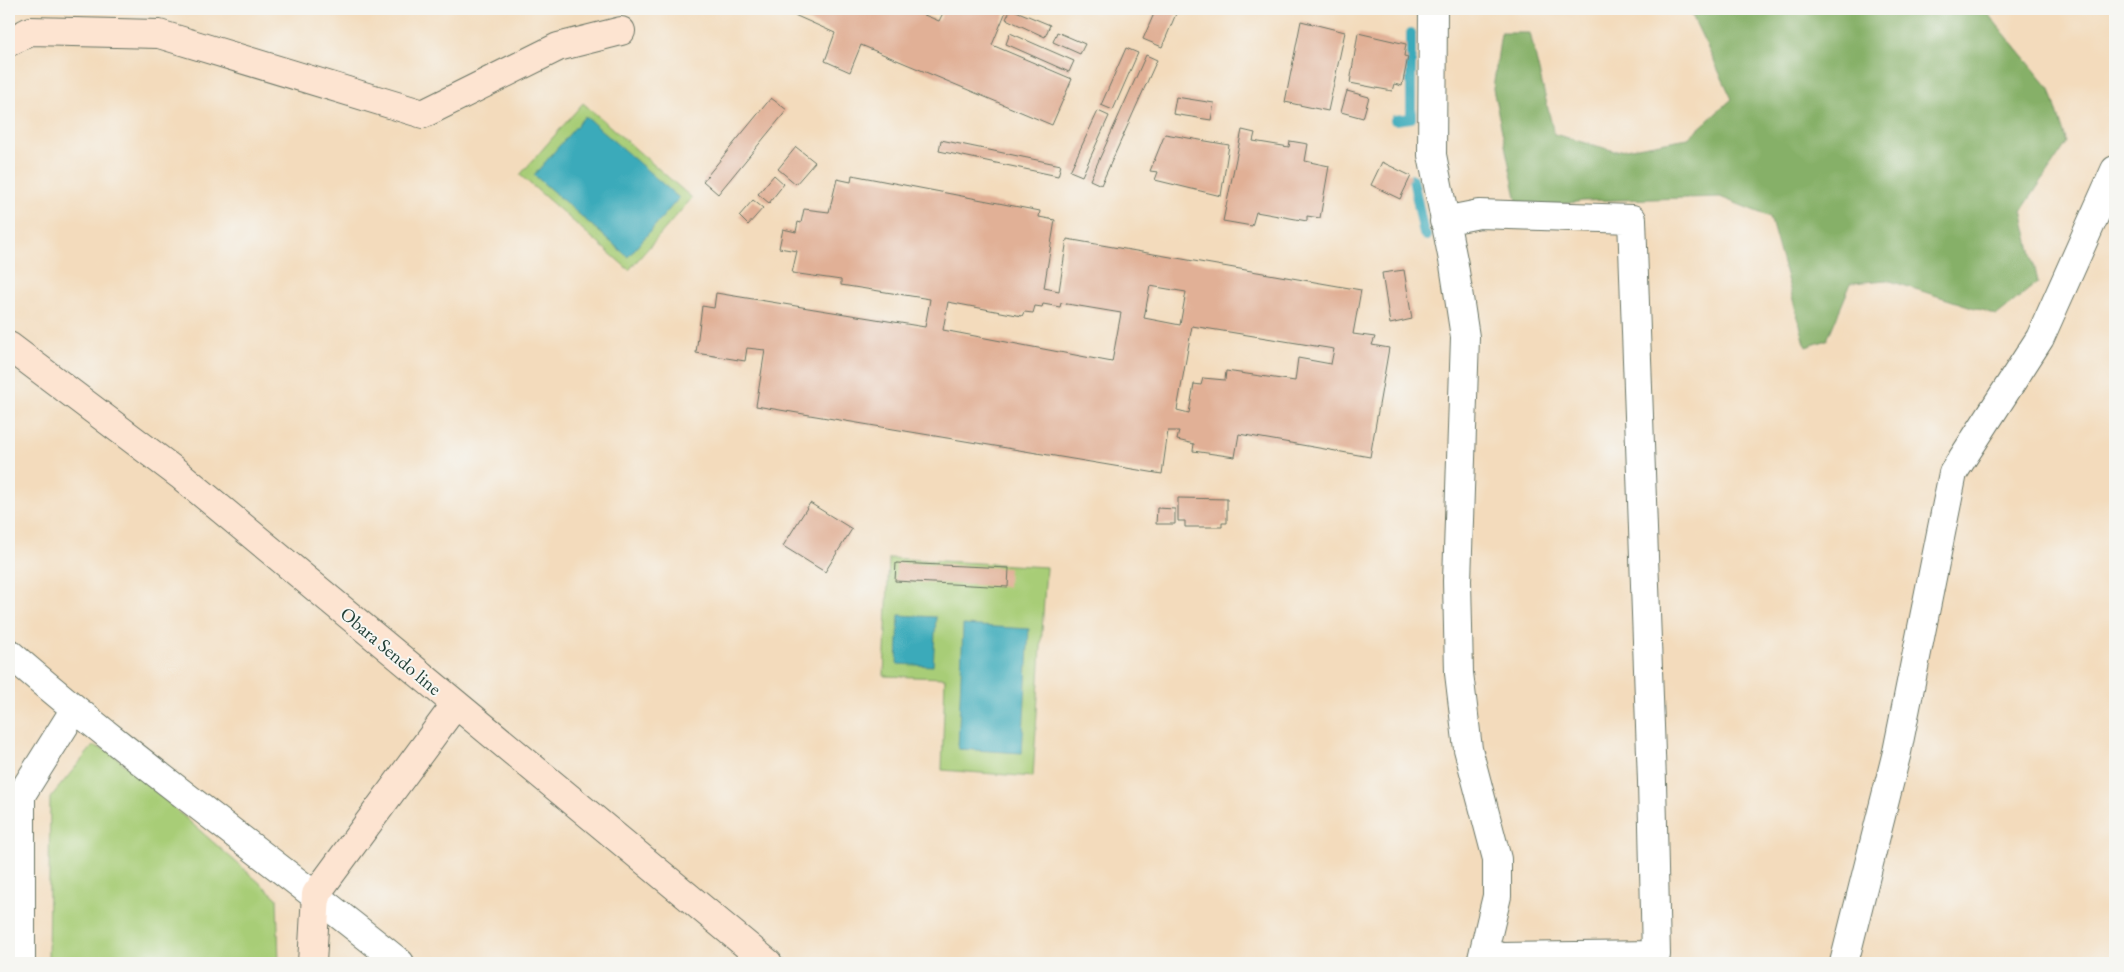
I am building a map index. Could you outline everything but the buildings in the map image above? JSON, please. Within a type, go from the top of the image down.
[{"type":"main road","points":[[9,42],[30,31],[159,34],[423,114],[558,47],[621,31]]},
{"type":"main road","name":"Obara Sendo line","points":[[9,346],[180,475],[768,963]]},
{"type":"main road","points":[[312,963],[316,894],[455,705]]},
{"type":"street","points":[[1433,9],[1432,155],[1444,221],[1454,265],[1465,336],[1457,581],[1459,674],[1468,749],[1497,859],[1497,896],[1482,958],[1656,955],[1652,782],[1632,219],[1479,214],[1444,221]]},
{"type":"street","points":[[1844,963],[1897,752],[1953,473],[2040,338],[2115,170]]},
{"type":"street","points":[[9,653],[75,709],[316,894],[400,963]]},
{"type":"street","points":[[21,963],[21,795],[75,709]]},
{"type":"green space","points":[[1691,9],[1984,9],[2050,89],[2067,143],[2022,210],[2038,282],[1997,315],[1887,280],[1851,283],[1827,340],[1806,347],[1770,217],[1720,197],[1583,201],[1519,211],[1493,89],[1501,33],[1530,33],[1554,134],[1615,151],[1688,138],[1732,99],[1690,11]]},
{"type":"green space","points":[[583,103],[692,198],[629,270],[520,175]]},
{"type":"green space","points":[[889,558],[1046,567],[1033,777],[942,770],[945,678],[884,676]]},
{"type":"green space","points":[[93,746],[108,750],[277,898],[279,963],[48,963],[50,798]]},
{"type":"water","points":[[585,116],[679,198],[628,257],[534,175]]},
{"type":"water","points":[[899,615],[936,617],[933,666],[897,664]]},
{"type":"water","points":[[963,625],[1029,629],[1022,753],[958,749]]},
{"type":"waterway","points":[[1395,120],[1411,118],[1411,33]]},
{"type":"waterway","points":[[1413,179],[1424,234],[1427,236]]}]
